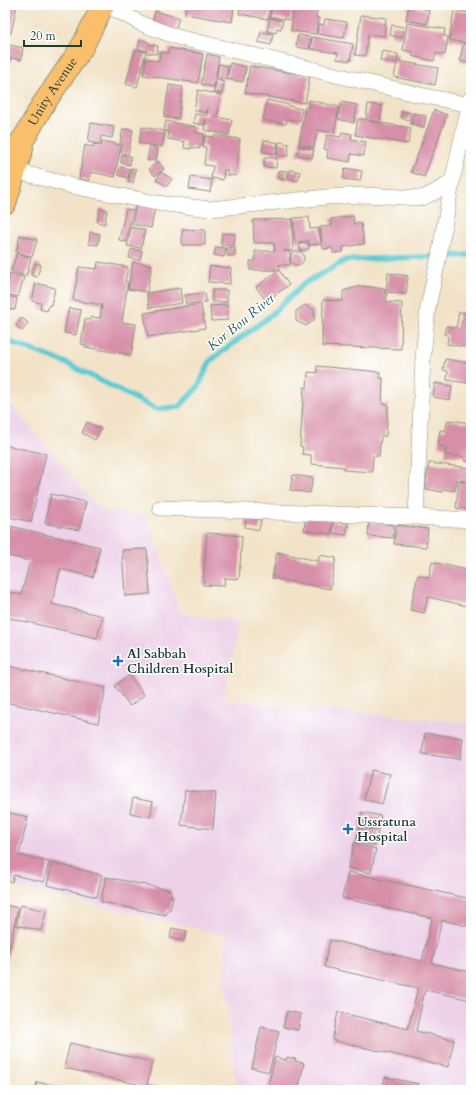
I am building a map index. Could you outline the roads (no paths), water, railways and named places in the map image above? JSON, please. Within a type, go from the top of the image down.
[{"type":"main road","name":"Unity Avenue","points":[[5,203],[10,167],[42,106],[81,49],[103,5]]},
{"type":"street","points":[[107,5],[142,24],[177,37],[420,94],[470,101],[452,182],[428,307],[423,357],[416,517]]},
{"type":"street","points":[[10,167],[72,186],[118,196],[157,203],[210,209],[327,197],[364,195],[422,198],[452,182]]},
{"type":"street","points":[[160,508],[471,520]]},
{"type":"waterway","name":"Kor Bou River","points":[[5,340],[64,362],[156,409],[179,407],[198,387],[210,361],[271,315],[303,284],[346,260],[471,255]]},
{"type":"place","name":"Al Sabbah Children Hospital","points":[[118,661]]},
{"type":"place","name":"Ussratuna Hospital","points":[[348,829]]}]
